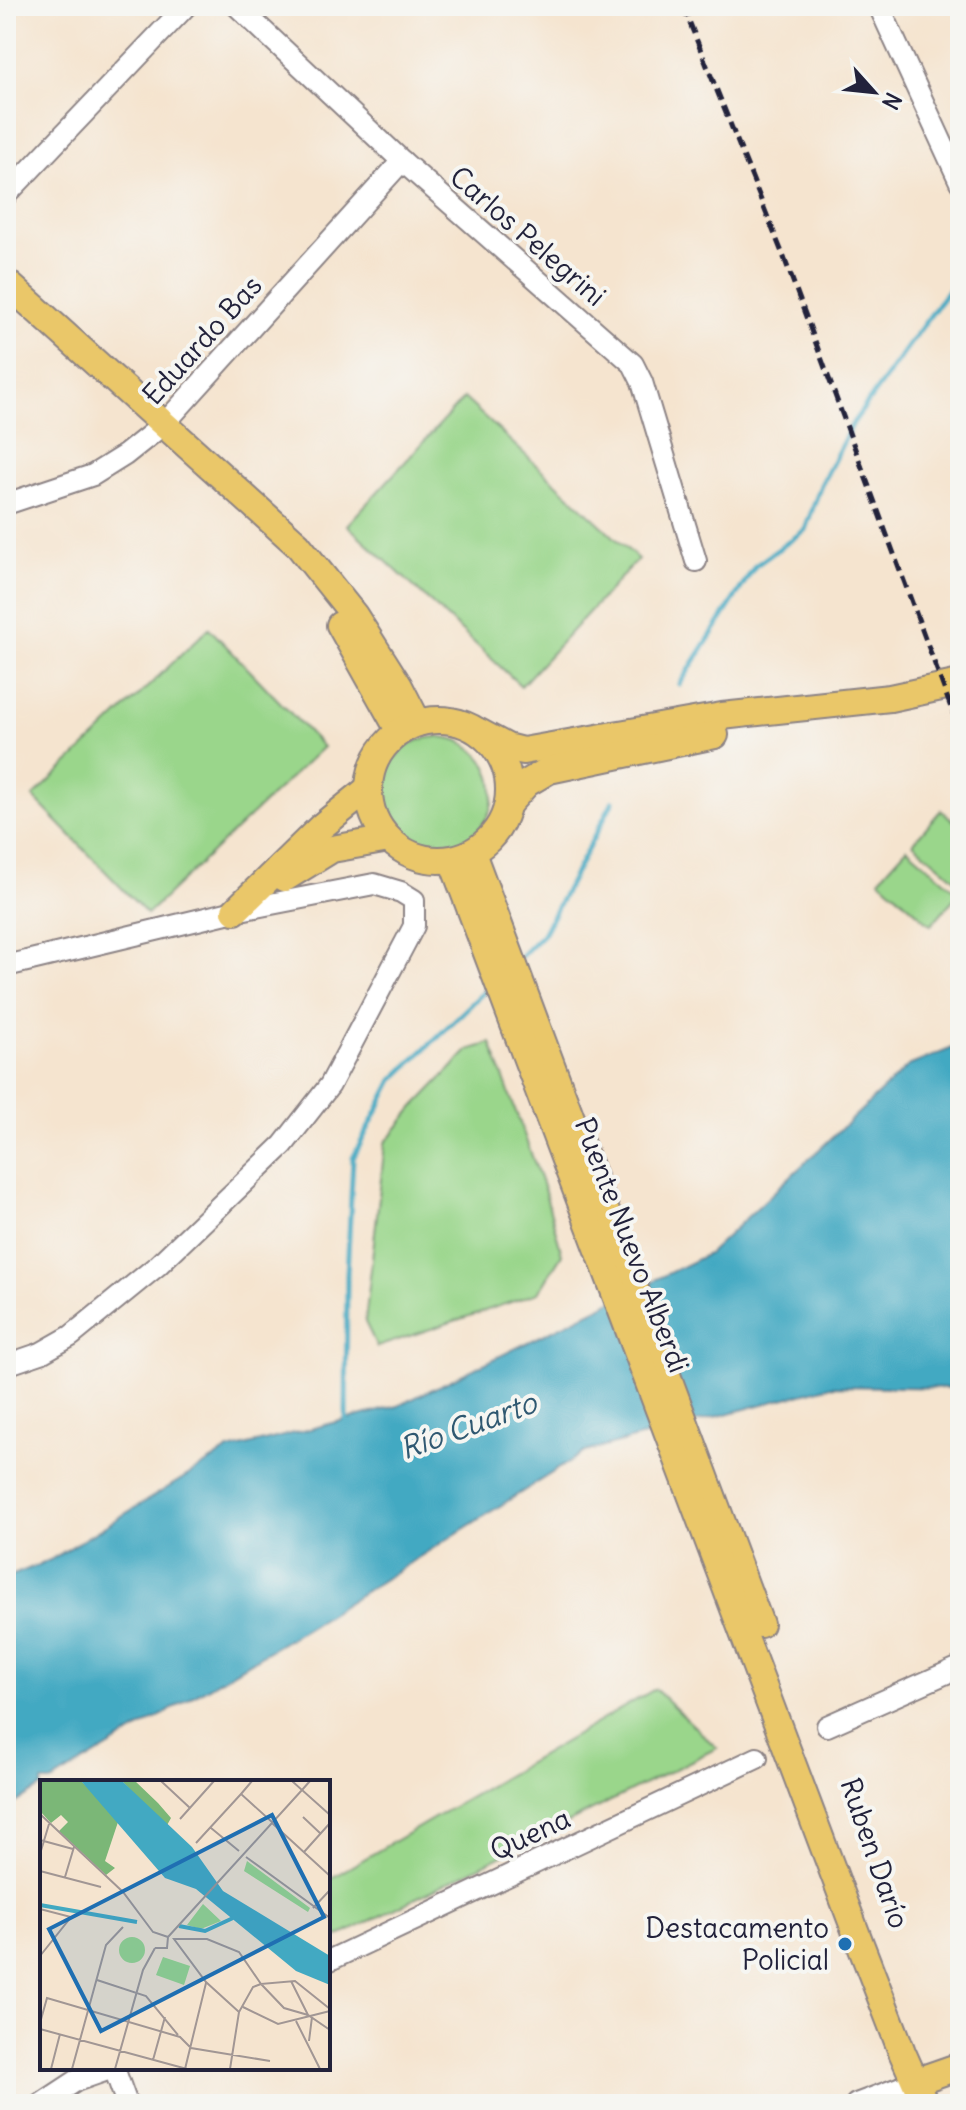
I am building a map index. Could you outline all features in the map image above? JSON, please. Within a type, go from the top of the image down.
[{"type":"main road","points":[[6,282],[164,424],[211,483],[285,555],[311,584],[409,727]]},
{"type":"main road","points":[[479,732],[498,752],[508,777],[508,804],[500,825],[487,841],[462,856],[430,860],[408,853],[389,839],[378,824],[371,807],[369,788],[379,755],[409,727],[438,720],[459,723],[479,732],[507,747],[523,751],[722,716],[890,698],[960,683]]},
{"type":"main road","points":[[508,804],[527,783],[549,770],[730,731],[900,711],[960,695]]},
{"type":"main road","points":[[235,911],[322,826],[369,788]]},
{"type":"main road","points":[[235,911],[332,849],[389,839]]},
{"type":"main road","name":"Puente Nuevo Alberdi","points":[[462,856],[760,1650]]},
{"type":"main road","name":"Ruben Darío","points":[[760,1650],[910,2048],[921,2093]]},
{"type":"main road","points":[[921,2093],[960,2066]]},
{"type":"street","points":[[6,195],[186,6]]},
{"type":"street","name":"Carlos Pelegrini","points":[[237,6],[402,161],[633,364],[642,382],[696,561]]},
{"type":"street","points":[[879,6],[960,182]]},
{"type":"street","name":"Eduardo Bas","points":[[6,504],[93,475],[164,424],[402,161]]},
{"type":"street","points":[[6,966],[235,911],[374,884],[401,892],[414,900],[414,926],[330,1085],[283,1145],[157,1266],[71,1336],[41,1353],[6,1365]]},
{"type":"street","points":[[827,1726],[960,1667]]},
{"type":"street","name":"Quena","points":[[330,1960],[757,1758]]},
{"type":"street","points":[[41,2104],[76,2081],[107,2070]]},
{"type":"street","points":[[114,2070],[127,2104]]},
{"type":"street","points":[[856,2104],[921,2093]]},
{"type":"green space","points":[[464,398],[638,559],[521,686],[347,525]]},
{"type":"green space","points":[[209,628],[323,747],[147,914],[33,797]]},
{"type":"green space","points":[[438,737],[459,741],[477,753],[489,771],[493,792],[489,813],[477,831],[459,843],[438,847],[417,843],[399,831],[387,813],[383,792],[387,771],[399,753],[417,741]]},
{"type":"green space","points":[[941,810],[960,826],[960,883],[913,843]]},
{"type":"green space","points":[[907,848],[959,893],[931,925],[879,879]]},
{"type":"green space","points":[[491,1043],[545,1192],[562,1254],[538,1293],[377,1347],[365,1322],[385,1143],[414,1107],[469,1050]]},
{"type":"green space","points":[[655,1689],[717,1748],[330,1941],[330,1879]]},
{"type":"water","name":"Río Cuarto","points":[[960,1045],[960,1388],[831,1386],[585,1452],[315,1623],[54,1780],[40,1780],[40,1788],[6,1809],[6,1578],[50,1560],[229,1450],[398,1406],[708,1254],[908,1066]]},
{"type":"waterway","points":[[680,684],[755,566],[805,530],[821,485],[853,423],[960,274]]},
{"type":"waterway","points":[[521,956],[543,934],[613,801]]},
{"type":"waterway","points":[[346,1424],[347,1274],[353,1158],[393,1080],[491,985]]},
{"type":"railway","points":[[683,6],[785,260],[960,732]]},
{"type":"place","name":"Destacamento Policial","points":[[845,1944]]}]
